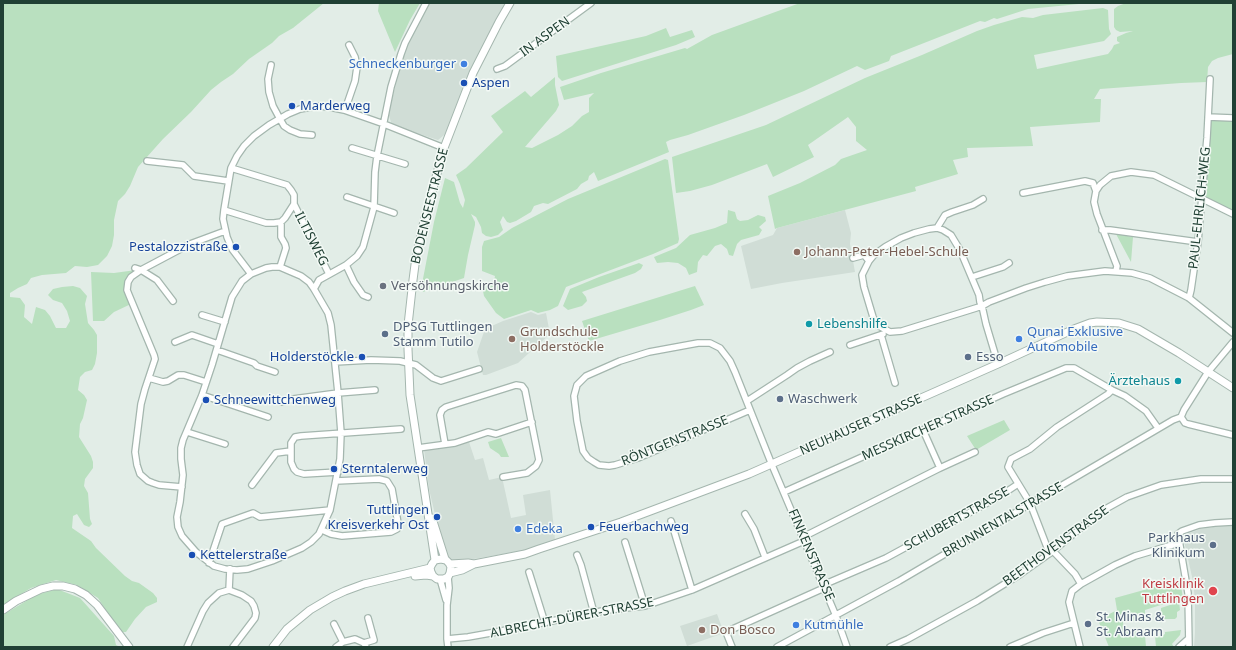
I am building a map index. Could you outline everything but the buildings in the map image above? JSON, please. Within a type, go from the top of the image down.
[{"type":"street","points":[[314,289],[319,280],[346,265],[357,256],[363,247],[374,206],[377,156],[391,87],[405,43],[426,3]]},
{"type":"street","name":"BODENSEESTRASSE","points":[[435,560],[410,395],[408,326],[416,257],[427,207],[444,148],[473,73],[510,3]]},
{"type":"street","name":"IN ASPEN","points":[[497,69],[505,66],[590,3]]},
{"type":"street","points":[[345,110],[355,82],[357,67],[355,57],[349,45]]},
{"type":"street","points":[[271,65],[268,79],[269,92],[273,106],[284,126],[300,134],[312,136]]},
{"type":"street","name":"PAUL-EHRLICH-WEG","points":[[1189,298],[1198,242],[1210,79]]},
{"type":"street","points":[[250,274],[232,249],[225,231],[223,219],[228,180],[231,168],[244,146],[254,136],[280,119],[294,111],[308,107],[329,107],[345,110],[444,148]]},
{"type":"street","points":[[1208,118],[1233,118]]},
{"type":"street","points":[[352,148],[404,164]]},
{"type":"street","points":[[147,161],[182,165],[194,176],[228,180]]},
{"type":"street","name":"ILTISWEG","points":[[231,168],[287,185],[294,195],[294,204],[329,274]]},
{"type":"street","points":[[1116,271],[1117,266],[1102,230],[1094,202],[1096,192],[1102,181],[1111,176],[1123,172],[1139,172],[1154,175],[1233,214]]},
{"type":"street","points":[[1023,193],[1085,181],[1093,183],[1096,192]]},
{"type":"street","points":[[347,197],[394,213]]},
{"type":"street","points":[[937,228],[945,215],[972,205],[983,199]]},
{"type":"street","points":[[224,210],[266,223],[281,222],[294,204]]},
{"type":"street","points":[[280,267],[286,248],[281,237],[281,222]]},
{"type":"street","points":[[853,258],[880,250],[901,238],[929,229],[937,228],[951,235],[956,241],[972,277],[982,306],[998,364]]},
{"type":"street","points":[[1102,230],[1198,242]]},
{"type":"street","points":[[182,487],[148,481],[140,474],[137,466],[135,452],[139,417],[144,389],[149,378],[154,355],[127,290],[128,282],[138,269],[190,244],[225,231]]},
{"type":"street","points":[[880,250],[869,261],[862,275],[864,287],[876,323],[887,332]]},
{"type":"street","points":[[864,255],[869,261]]},
{"type":"street","points":[[972,277],[1003,267],[1009,263]]},
{"type":"street","points":[[346,265],[354,282],[363,295],[368,298]]},
{"type":"street","points":[[280,267],[301,276],[309,282],[328,313],[331,325],[341,433],[338,472],[330,510],[322,530],[311,542],[302,548],[278,559],[248,569],[237,570],[214,566],[196,552],[182,536],[178,527],[177,517],[183,475],[180,459],[181,448],[202,395],[232,297],[236,289],[250,274],[266,268],[280,267]]},
{"type":"street","points":[[138,269],[157,280],[173,301]]},
{"type":"street","points":[[850,345],[887,332],[902,331],[982,306],[1045,282],[1100,271],[1134,273],[1150,278],[1189,298],[1233,333]]},
{"type":"street","points":[[202,315],[225,322]]},
{"type":"street","name":"NEUHAUSER STRASSE","points":[[447,562],[471,564],[525,554],[659,508],[772,465],[1082,326],[1097,322],[1124,324],[1138,329],[1179,353],[1233,388]]},
{"type":"street","points":[[175,342],[192,335],[218,344]]},
{"type":"street","points":[[881,335],[895,383]]},
{"type":"street","name":"RÖNTGENSTRASSE","points":[[750,410],[638,458],[608,466],[599,465],[583,451],[574,396],[575,389],[580,381],[586,376],[592,372],[620,361],[649,352],[687,344],[705,342],[716,345],[724,352],[735,372],[772,465]]},
{"type":"street","points":[[1233,342],[1208,372],[1184,410],[1182,417],[1185,423],[1233,435]]},
{"type":"street","points":[[217,350],[275,372]]},
{"type":"street","points":[[747,401],[810,360],[830,352]]},
{"type":"street","points":[[335,362],[371,360],[400,361],[416,364],[433,378],[441,381],[479,369]]},
{"type":"street","name":"MESSKIRCHER STRASSE","points":[[784,492],[1056,371],[1072,368],[1112,390]]},
{"type":"street","points":[[149,378],[163,382],[168,381],[178,375],[184,375],[206,382]]},
{"type":"street","points":[[445,444],[440,415],[442,410],[516,385],[522,386],[525,390],[539,460],[536,466],[527,473],[503,477]]},
{"type":"street","points":[[282,402],[293,399],[338,393],[375,390]]},
{"type":"street","points":[[1112,390],[1125,396],[1146,411],[1158,428]]},
{"type":"street","name":"SCHUBERTSTRASSE","points":[[732,647],[726,632],[886,558],[1000,496],[1018,484],[1008,467],[1011,460],[1112,390]]},
{"type":"street","points":[[202,395],[268,417]]},
{"type":"street","name":"BRUNNENTALSTRASSE","points":[[777,647],[899,581],[1158,428],[1172,420],[1182,417]]},
{"type":"street","points":[[418,448],[455,443],[488,432],[496,434],[532,422]]},
{"type":"street","points":[[338,472],[304,474],[297,472],[291,462],[291,443],[295,437],[401,429]]},
{"type":"street","points":[[923,430],[940,468]]},
{"type":"street","points":[[187,432],[225,444]]},
{"type":"street","points":[[252,485],[276,453],[291,451]]},
{"type":"street","name":"ALBRECHT-DÜRER-STRASSE","points":[[447,639],[468,637],[607,610],[645,606],[692,590],[804,539],[940,468],[975,452]]},
{"type":"street","name":"FINKENSTRASSE","points":[[772,465],[836,616],[847,647]]},
{"type":"street","points":[[322,530],[331,534],[342,536],[391,532],[397,529],[398,523],[392,489],[387,481],[379,479],[336,481]]},
{"type":"street","name":"BEETHOVENSTRASSE","points":[[890,647],[908,639],[977,601],[1019,575],[1053,551],[1100,512],[1127,498],[1161,485],[1201,479],[1233,479]]},
{"type":"street","points":[[1018,484],[1030,503],[1047,547],[1053,551],[1075,574],[1081,584]]},
{"type":"street","name":"BODENSEESTRASSE","points":[[426,494],[447,562]]},
{"type":"street","points":[[209,563],[222,524],[253,513],[260,517],[330,510]]},
{"type":"street","points":[[745,514],[754,529],[765,557]]},
{"type":"street","points":[[671,522],[692,590]]},
{"type":"street","points":[[1189,647],[1188,593],[1178,534],[1199,525],[1233,522]]},
{"type":"street","points":[[625,542],[645,606]]},
{"type":"street","points":[[1080,647],[1070,602],[1072,591],[1081,584],[1115,565],[1135,556],[1179,543]]},
{"type":"street","points":[[577,555],[594,613]]},
{"type":"street","points":[[273,647],[287,629],[319,604],[345,590],[430,568],[435,560],[438,559],[447,562],[449,575],[447,606],[448,647]]},
{"type":"street","name":"NEUHAUSER STRASSE","points":[[449,575],[462,570],[471,564]]},
{"type":"street","points":[[430,568],[433,576]]},
{"type":"street","points":[[229,590],[230,569]]},
{"type":"street","points":[[529,572],[545,623]]},
{"type":"street","points":[[397,577],[433,576],[440,579],[449,575]]},
{"type":"street","points":[[440,579],[447,606]]},
{"type":"street","points":[[3,610],[41,589],[52,586],[63,586],[75,589],[86,595],[97,605],[129,647]]},
{"type":"street","points":[[187,647],[208,603],[218,593],[229,590],[242,594],[251,601],[256,613],[256,618],[233,647]]},
{"type":"street","points":[[336,647],[343,642],[355,639],[365,645],[374,640],[368,618]]},
{"type":"street","points":[[1010,647],[1043,633],[1074,623]]},
{"type":"street","points":[[334,624],[343,642]]},
{"type":"street","points":[[1180,647],[1188,639]]},
{"type":"shaded area","points":[[424,3],[509,3],[449,131],[438,140],[392,125],[388,113],[415,20]]},
{"type":"shaded area","name":"Johann-Peter-Hebel-Schule","points":[[845,210],[851,233],[850,244],[855,272],[751,289],[741,246],[773,235],[777,228]]},
{"type":"shaded area","name":"Grundschule Holderstöckle","points":[[531,312],[538,315],[546,313],[550,334],[518,363],[483,375],[477,352],[485,329],[503,321]]},
{"type":"shaded area","points":[[468,439],[475,460],[483,458],[489,480],[502,477],[511,518],[526,515],[523,495],[550,490],[555,540],[526,550],[456,562],[446,557],[429,489],[424,449]]},
{"type":"shaded area","name":"Kreisklinik Tuttlingen","points":[[1233,524],[1233,647],[1194,647],[1195,600],[1193,581],[1184,541],[1185,535],[1200,529]]},
{"type":"shaded area","name":"Don Bosco","points":[[717,614],[724,633],[687,646],[680,626]]},
{"type":"green space","points":[[3,3],[324,3],[293,28],[279,36],[272,43],[249,59],[233,74],[211,90],[138,167],[130,186],[118,201],[114,220],[112,246],[107,256],[98,265],[87,267],[75,266],[66,273],[42,275],[31,278],[27,284],[10,293],[10,297],[20,298],[25,305],[24,317],[32,324],[36,307],[45,310],[56,328],[66,328],[70,321],[67,311],[62,303],[53,300],[48,295],[53,289],[73,286],[80,288],[87,296],[85,304],[88,323],[97,335],[97,353],[92,370],[85,372],[80,377],[78,390],[87,400],[80,424],[79,437],[93,462],[93,468],[85,479],[84,486],[88,493],[90,519],[92,524],[89,527],[84,525],[77,514],[73,516],[72,528],[91,541],[96,548],[125,576],[132,581],[139,583],[153,593],[157,598],[157,602],[146,607],[126,632],[120,632],[98,598],[77,585],[56,580],[31,588],[3,605]]},
{"type":"green space","points":[[379,3],[420,3],[395,52],[378,11]]},
{"type":"green space","points":[[800,3],[1089,3],[1028,9],[997,19],[994,18],[985,22],[980,21],[891,56],[889,61],[865,70],[857,66],[804,91],[744,115],[670,140],[666,142],[669,152],[598,181],[594,172],[589,176],[588,180],[581,184],[577,189],[548,204],[543,203],[534,206],[531,212],[516,221],[510,223],[507,222],[503,216],[500,222],[503,230],[498,235],[491,237],[482,233],[476,217],[471,214],[475,225],[464,278],[423,292],[421,289],[434,222],[445,178],[454,182],[463,208],[465,200],[456,175],[466,168],[503,132],[491,116],[525,91],[531,97],[555,77],[559,105],[556,111],[525,147],[532,148],[558,135],[589,112],[589,98],[594,93],[564,100],[560,87],[601,73],[685,48],[687,49],[712,35]]},
{"type":"green space","points":[[1126,3],[1233,3],[1233,54],[1212,61],[1208,67],[1207,82],[1100,89],[1094,99],[1101,99],[1100,122],[1030,127],[1033,146],[967,148],[968,157],[953,160],[958,174],[915,187],[916,191],[775,229],[768,196],[800,183],[835,165],[841,159],[867,150],[856,141],[856,127],[848,117],[808,145],[814,157],[773,177],[767,164],[712,185],[676,193],[672,157],[766,125],[865,78],[994,25],[1022,17],[1033,18],[1043,15],[1103,8],[1108,10],[1109,29],[1111,34],[1104,41],[1034,55],[1037,69],[1108,54],[1114,45],[1120,43],[1117,41],[1117,37],[1133,31],[1120,32],[1114,27],[1114,9]]},
{"type":"green space","points":[[666,28],[670,37],[692,30],[695,37],[676,45],[562,81],[558,77],[556,56],[646,36]]},
{"type":"green space","points":[[1210,118],[1233,119],[1233,210],[1220,207],[1203,199]]},
{"type":"green space","points":[[665,159],[668,160],[679,239],[678,243],[566,287],[558,306],[550,310],[538,313],[531,310],[504,319],[496,313],[484,296],[483,291],[484,287],[494,281],[495,276],[482,271],[482,247],[484,241],[499,237],[512,228],[568,199]]},
{"type":"green space","points":[[728,210],[735,212],[737,219],[740,221],[748,220],[758,215],[765,217],[766,221],[759,227],[762,230],[759,235],[741,240],[737,244],[733,256],[729,255],[727,249],[721,244],[715,246],[707,256],[703,255],[698,262],[697,272],[689,275],[686,268],[678,263],[657,263],[654,257],[676,248],[690,235],[727,223]]},
{"type":"green space","points":[[1116,234],[1133,237],[1131,262]]},
{"type":"green space","points":[[639,263],[643,265],[641,269],[635,273],[582,292],[587,301],[582,306],[568,310],[563,306],[570,289]]},
{"type":"green space","points":[[136,270],[129,276],[126,282],[131,304],[114,312],[104,321],[93,321],[91,272],[114,273]]},
{"type":"green space","points":[[695,286],[704,305],[589,341],[582,321]]},
{"type":"green space","points":[[1004,420],[1010,430],[976,450],[967,436]]},
{"type":"green space","points":[[501,438],[509,457],[501,457],[490,448],[488,442]]},
{"type":"green space","points":[[1180,580],[1183,598],[1145,610],[1145,620],[1123,622],[1124,632],[1137,631],[1138,634],[1145,635],[1146,647],[1109,647],[1098,620],[1117,610],[1115,598]]},
{"type":"green space","points":[[57,589],[80,598],[114,636],[116,645],[120,647],[3,647],[3,615],[36,595]]},
{"type":"green space","points":[[1179,602],[1180,610],[1177,612],[1177,617],[1175,619],[1161,619],[1161,608]]},
{"type":"green space","points":[[1181,630],[1180,635],[1172,644],[1174,647],[1156,647],[1155,636],[1162,636],[1165,632]]},
{"type":"place","name":"Schneckenburger","points":[[464,64]]},
{"type":"place","name":"Aspen","points":[[464,83]]},
{"type":"place","name":"Marderweg","points":[[292,106]]},
{"type":"place","name":"Pestalozzistraße","points":[[236,247]]},
{"type":"place","name":"Johann-Peter-Hebel-Schule","points":[[797,252]]},
{"type":"place","name":"Versöhnungskirche","points":[[383,286]]},
{"type":"place","name":"Lebenshilfe","points":[[809,324]]},
{"type":"place","name":"DPSG Tuttlingen Stamm Tutilo","points":[[385,334]]},
{"type":"place","name":"Grundschule Holderstöckle","points":[[512,339]]},
{"type":"place","name":"Qunai Exklusive Automobile","points":[[1019,339]]},
{"type":"place","name":"Holderstöckle","points":[[362,357]]},
{"type":"place","name":"Esso","points":[[968,357]]},
{"type":"place","name":"Ärztehaus","points":[[1178,381]]},
{"type":"place","name":"Waschwerk","points":[[780,399]]},
{"type":"place","name":"Schneewittchenweg","points":[[206,400]]},
{"type":"place","name":"Sterntalerweg","points":[[334,469]]},
{"type":"place","name":"Tuttlingen Kreisverkehr Ost","points":[[437,517]]},
{"type":"place","name":"Feuerbachweg","points":[[591,527]]},
{"type":"place","name":"Edeka","points":[[518,529]]},
{"type":"place","name":"Parkhaus Klinikum","points":[[1213,545]]},
{"type":"place","name":"Kettelerstraße","points":[[192,555]]},
{"type":"place","name":"Kreisklinik Tuttlingen","points":[[1213,591]]},
{"type":"place","name":"St. Minas & St. Abraam","points":[[1088,624]]},
{"type":"place","name":"Kutmühle","points":[[796,625]]},
{"type":"place","name":"Don Bosco","points":[[702,630]]}]
